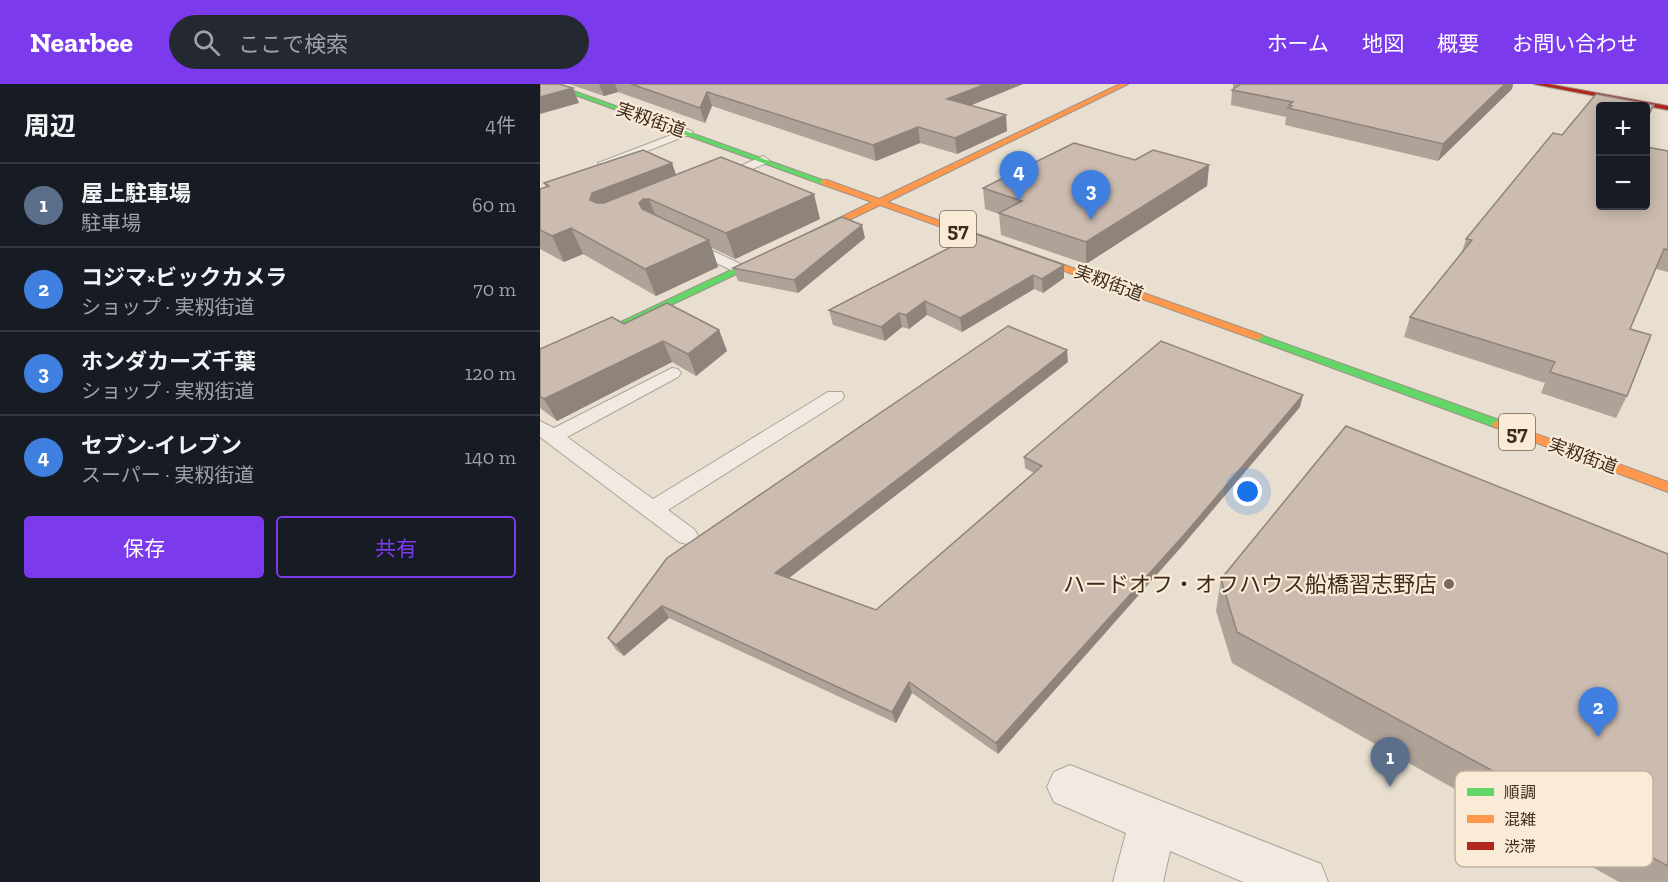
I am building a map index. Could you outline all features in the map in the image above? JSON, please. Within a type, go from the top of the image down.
[{"type":"main road","name":"実籾街道","points":[[548,84],[1268,340],[1668,487]]},
{"type":"main road","points":[[540,364],[1125,84]]},
{"type":"main road","points":[[1537,84],[1668,108]]},
{"type":"street","points":[[1070,787],[1303,882]]},
{"type":"street","points":[[1138,882],[1153,820]]},
{"type":"lane","points":[[604,163],[687,132]]},
{"type":"lane","points":[[708,182],[763,160]]},
{"type":"lane","points":[[679,240],[740,269]]},
{"type":"lane","points":[[672,373],[547,432],[687,536]]},
{"type":"lane","points":[[652,510],[835,396]]},
{"type":"building","points":[[540,84],[559,84],[573,88],[540,97]]},
{"type":"building","points":[[631,84],[986,84],[947,99],[1006,115],[955,138],[918,127],[873,145],[707,92],[700,108]]},
{"type":"building","points":[[1241,84],[1505,84],[1443,144],[1288,108],[1293,102],[1232,90]]},
{"type":"building","points":[[1596,94],[1638,102],[1596,102],[1596,210],[1650,210],[1650,148],[1668,151],[1668,250],[1664,249],[1630,329],[1651,335],[1627,396],[1550,372],[1555,362],[1410,317],[1472,240],[1466,239],[1553,133],[1562,135]]},
{"type":"building","points":[[1074,143],[1135,160],[1153,150],[1209,165],[1086,242],[999,213],[1022,201],[983,188]]},
{"type":"building","points":[[643,150],[672,163],[592,193],[590,200],[604,203],[721,157],[814,194],[726,233],[649,199],[643,199],[639,203],[642,209],[709,240],[645,269],[571,228],[552,236],[540,230],[540,189],[549,186],[544,183]]},
{"type":"building","points":[[842,217],[862,225],[794,280],[733,268]]},
{"type":"building","points":[[976,234],[1064,265],[1042,279],[1033,275],[960,318],[925,301],[906,315],[899,313],[881,327],[829,310]]},
{"type":"building","points":[[667,303],[719,330],[688,354],[663,341],[544,399],[540,396],[540,349],[612,317],[624,324]]},
{"type":"building","points":[[1008,326],[1067,350],[775,573],[876,610],[1042,466],[1024,457],[1161,341],[1303,395],[1184,535],[996,743],[909,682],[892,712],[662,606],[616,645],[608,638],[667,558]]},
{"type":"building","points":[[1346,426],[1668,554],[1668,866],[1653,858],[1653,771],[1493,771],[1237,632],[1221,579]]},
{"type":"traffic: fast","points":[[548,84],[824,182]]},
{"type":"traffic: fast","points":[[540,364],[746,266]]},
{"type":"traffic: fast","points":[[1258,337],[1498,424]]},
{"type":"traffic: slow","points":[[746,266],[1125,84]]},
{"type":"traffic: slow","points":[[824,182],[1258,337]]},
{"type":"traffic: slow","points":[[1498,424],[1668,487]]},
{"type":"traffic: jam","points":[[1537,84],[1668,108]]},
{"type":"place","name":"セブン-イレブン","points":[[1019,201]]},
{"type":"place","name":"ホンダカーズ千葉","points":[[1091,220]]},
{"type":"place","name":"ハードオフ・オフハウス船橋習志野店","points":[[1449,584]]},
{"type":"place","name":"コジマ×ビックカメラ","points":[[1598,737]]},
{"type":"place","name":"屋上駐車場","points":[[1390,787]]}]
